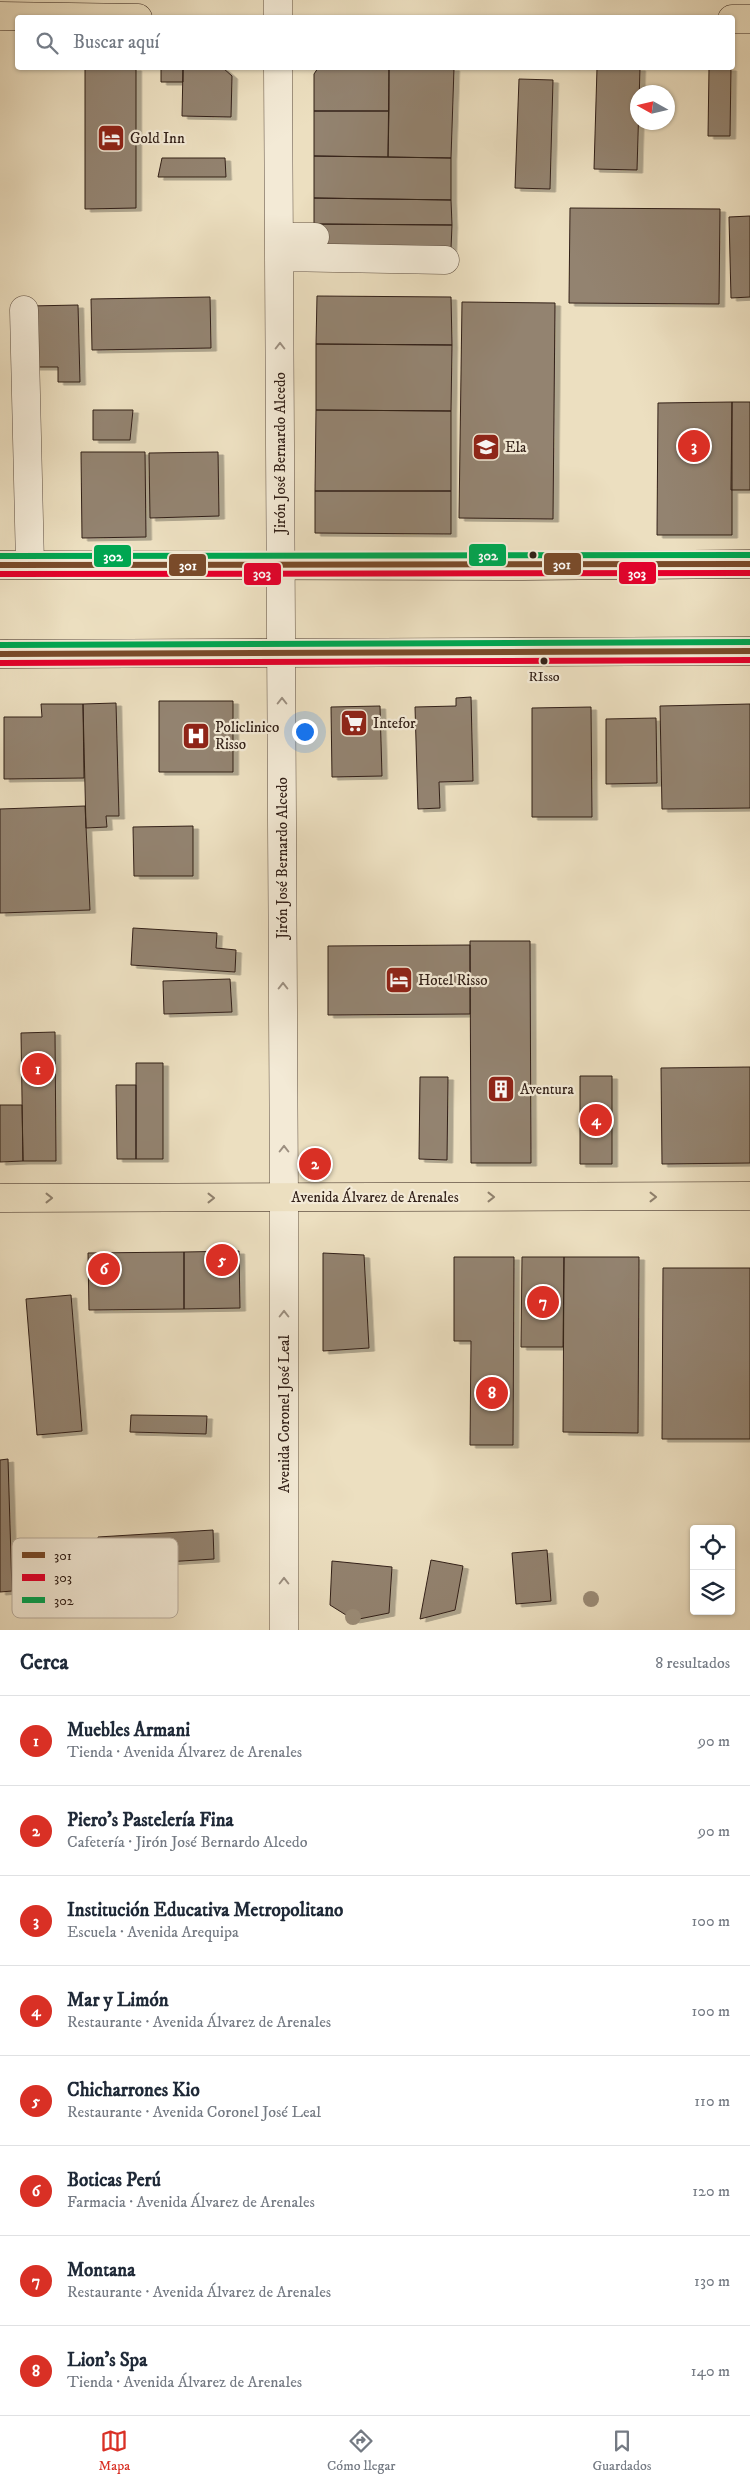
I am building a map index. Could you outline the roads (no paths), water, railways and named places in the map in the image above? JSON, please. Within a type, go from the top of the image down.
[{"type":"main road","points":[[0,16],[15,16]]},
{"type":"main road","points":[[735,19],[750,19]]},
{"type":"main road","points":[[0,565],[750,564]]},
{"type":"main road","points":[[0,654],[750,650]]},
{"type":"main road","name":"Avenida Álvarez de Arenales","points":[[0,1198],[750,1196]]},
{"type":"street","points":[[278,0],[278,15]]},
{"type":"street","name":"Jirón José Bernardo Alcedo","points":[[278,70],[284,1198]]},
{"type":"street","points":[[279,247],[315,237]]},
{"type":"street","points":[[279,247],[444,260]]},
{"type":"street","points":[[24,310],[30,564]]},
{"type":"street","name":"Avenida Coronel José Leal","points":[[284,1198],[284,1630]]},
{"type":"place","name":"Gold Inn","points":[[111,138]]},
{"type":"place","name":"Institución Educativa Metropolitano","points":[[694,446]]},
{"type":"place","name":"Ela","points":[[486,447]]},
{"type":"place","name":"RIsso","points":[[544,661]]},
{"type":"place","name":"Intefor","points":[[354,723]]},
{"type":"place","name":"Policlinico Risso","points":[[196,736]]},
{"type":"place","name":"Hotel Risso","points":[[399,980]]},
{"type":"place","name":"Muebles Armani","points":[[38,1069]]},
{"type":"place","name":"Aventura","points":[[501,1089]]},
{"type":"place","name":"Mar y Limón","points":[[596,1120]]},
{"type":"place","name":"Piero's Pastelería Fina","points":[[315,1164]]},
{"type":"place","name":"Chicharrones Kio","points":[[222,1260]]},
{"type":"place","name":"Boticas Perú","points":[[104,1269]]},
{"type":"place","name":"Montana","points":[[543,1302]]},
{"type":"place","name":"Lion's Spa","points":[[492,1393]]}]
